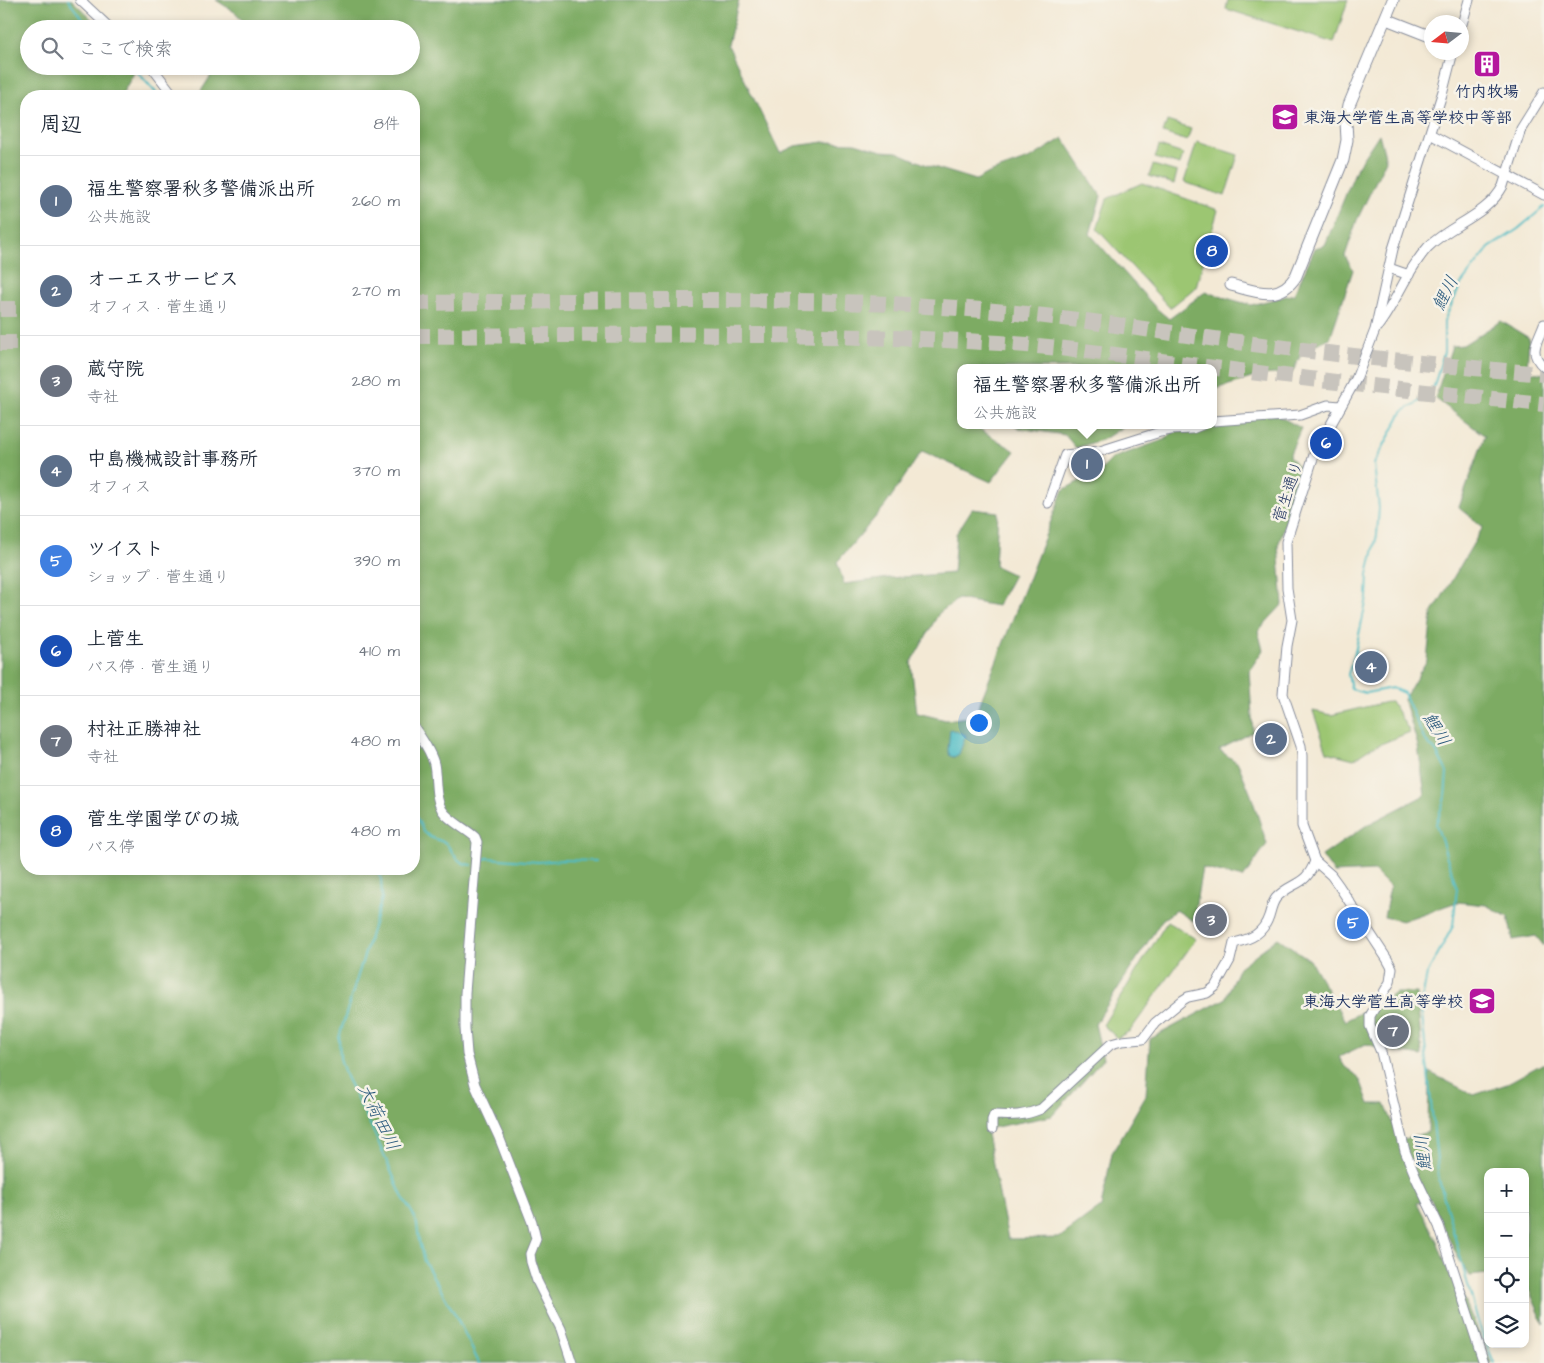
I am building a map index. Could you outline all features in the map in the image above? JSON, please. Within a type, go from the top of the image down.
[{"type":"street","points":[[80,0],[101,20]]},
{"type":"street","points":[[1231,285],[1267,294],[1286,287],[1296,276],[1343,160],[1347,140],[1347,115],[1353,92],[1386,20],[1393,0]]},
{"type":"street","points":[[1465,15],[1469,0]]},
{"type":"street","points":[[1386,20],[1424,34]]},
{"type":"street","name":"菅生通り","points":[[1451,60],[1430,134],[1393,249],[1375,330],[1356,379],[1314,455],[1286,542],[1287,588],[1292,620],[1287,646],[1283,694],[1301,746],[1302,826],[1315,861],[1331,875],[1392,968],[1390,982],[1370,1016],[1370,1026],[1381,1052],[1405,1151],[1439,1226],[1484,1363]]},
{"type":"street","points":[[158,75],[169,90]]},
{"type":"street","points":[[1375,330],[1420,256],[1443,234],[1487,206],[1498,195],[1507,174],[1521,129],[1544,92]]},
{"type":"street","points":[[1430,134],[1544,195]]},
{"type":"street","points":[[1389,268],[1409,275]]},
{"type":"street","points":[[1544,324],[1534,353],[1537,361],[1544,367]]},
{"type":"street","points":[[1217,421],[1300,415],[1328,405],[1341,406]]},
{"type":"street","points":[[1048,503],[1064,455],[1100,451],[1160,432],[1192,429]]},
{"type":"street","points":[[420,738],[433,762],[437,796],[442,808],[476,840],[465,993],[467,1054],[474,1085],[499,1137],[532,1222],[536,1239],[530,1254],[531,1262],[537,1281],[561,1329],[572,1363]]},
{"type":"street","points":[[992,1129],[994,1115],[1017,1116],[1041,1109],[1111,1044],[1143,1039],[1155,1023],[1183,1000],[1207,993],[1215,987],[1230,960],[1234,943],[1248,940],[1265,928],[1275,899],[1282,892],[1304,879],[1309,874],[1315,861]]},
{"type":"green space","points":[[0,0],[72,0],[93,20],[20,20],[20,75],[133,75],[124,90],[20,90],[20,875],[420,875],[420,90],[202,90],[211,75],[420,75],[420,20],[242,20],[236,13],[216,0],[739,0],[728,45],[780,153],[795,146],[824,142],[855,143],[882,151],[897,152],[927,165],[976,180],[989,173],[1031,158],[1063,138],[1101,196],[1090,234],[1156,308],[1169,319],[1205,292],[1251,305],[1294,294],[1315,248],[1325,245],[1357,167],[1379,134],[1386,160],[1357,220],[1345,256],[1353,270],[1330,338],[1304,349],[1292,373],[1261,375],[1217,389],[1217,364],[957,364],[957,429],[979,429],[1015,451],[991,482],[922,451],[885,506],[837,562],[844,584],[953,573],[956,534],[972,509],[998,512],[995,566],[1014,575],[997,606],[958,599],[939,613],[911,663],[917,713],[946,720],[975,716],[1063,490],[1102,469],[1113,458],[1166,439],[1175,429],[1217,429],[1217,424],[1273,413],[1301,428],[1289,456],[1302,471],[1278,546],[1283,604],[1258,631],[1263,650],[1249,671],[1253,732],[1219,750],[1238,763],[1267,844],[1243,878],[1202,868],[1193,921],[1176,910],[1162,920],[1095,1024],[1103,1059],[1052,1116],[986,1129],[1008,1239],[1059,1238],[1101,1207],[1112,1153],[1146,1095],[1150,1039],[1225,999],[1239,967],[1278,938],[1310,960],[1345,1021],[1396,993],[1417,993],[1422,1056],[1366,1044],[1339,1057],[1345,1067],[1355,1074],[1361,1082],[1369,1104],[1385,1104],[1400,1140],[1428,1132],[1429,1072],[1474,1095],[1504,1085],[1544,1063],[1544,1324],[1529,1290],[1529,1168],[1484,1168],[1484,1274],[1469,1276],[1456,1254],[1431,1200],[1417,1203],[1438,1243],[1452,1281],[1460,1289],[1491,1363],[0,1363]]},
{"type":"green space","points":[[1228,0],[1348,0],[1334,43],[1226,9]]},
{"type":"green space","points":[[1167,121],[1191,129],[1187,141],[1163,133]]},
{"type":"green space","points":[[1197,142],[1238,155],[1225,196],[1184,182]]},
{"type":"green space","points":[[1159,146],[1183,154],[1180,165],[1155,158]]},
{"type":"green space","points":[[1153,165],[1177,172],[1174,184],[1149,176]]},
{"type":"green space","points":[[1142,183],[1218,210],[1196,287],[1170,308],[1097,229],[1107,199]]},
{"type":"green space","points":[[1501,321],[1529,338],[1527,371],[1544,374],[1544,946],[1536,936],[1513,940],[1508,917],[1486,905],[1457,902],[1402,921],[1384,917],[1390,887],[1374,871],[1334,873],[1322,856],[1367,825],[1425,795],[1418,746],[1404,699],[1427,660],[1432,614],[1483,527],[1459,507],[1485,436],[1435,398],[1452,346],[1463,345]]},
{"type":"green space","points":[[1026,429],[1120,429],[1104,439],[1076,448],[1065,435]]},
{"type":"green space","points":[[1391,701],[1410,732],[1371,748],[1354,759],[1327,752],[1313,711],[1331,715]]},
{"type":"green space","points":[[1167,922],[1196,939],[1130,1031],[1117,1038],[1103,1025]]},
{"type":"water","points":[[950,729],[966,735],[959,754],[954,757],[950,756],[948,750]]},
{"type":"waterway","name":"大荷田川","points":[[68,0],[83,20]]},
{"type":"waterway","name":"大荷田川","points":[[140,75],[154,90]]},
{"type":"waterway","name":"鯉川","points":[[1494,1363],[1479,1325],[1439,1180],[1421,1005],[1427,974],[1453,926],[1457,888],[1436,824],[1445,797],[1447,772],[1436,751],[1424,739],[1404,693],[1392,688],[1366,693],[1351,689],[1348,674],[1354,657],[1367,598],[1368,575],[1377,535],[1379,508],[1374,464],[1402,412],[1425,398],[1434,386],[1444,352],[1444,321],[1461,284],[1489,248],[1518,229],[1544,207]]},
{"type":"waterway","points":[[420,824],[424,832],[430,837],[446,843],[459,860],[472,865]]},
{"type":"waterway","points":[[479,864],[483,859],[488,858],[538,862],[562,860],[596,861]]},
{"type":"waterway","name":"大荷田川","points":[[379,875],[382,898],[339,1038],[340,1058],[346,1077],[371,1126],[402,1196],[413,1214],[417,1224],[424,1261],[456,1316],[479,1363]]},
{"type":"tunnel","points":[[420,303],[710,300],[932,306],[1064,318],[1353,356],[1544,374]]},
{"type":"tunnel","points":[[0,309],[20,309]]},
{"type":"tunnel","points":[[420,336],[780,335],[927,339],[1058,348],[1187,364]]},
{"type":"tunnel","points":[[0,343],[20,343]]},
{"type":"tunnel","points":[[1217,368],[1544,404]]},
{"type":"place","name":"竹内牧場","points":[[1487,64]]},
{"type":"place","name":"東海大学菅生高等学校中等部","points":[[1285,117]]},
{"type":"place","name":"菅生学園学びの城","points":[[1212,251]]},
{"type":"place","name":"上菅生","points":[[1326,443]]},
{"type":"place","name":"福生警察署秋多警備派出所","points":[[1087,464]]},
{"type":"place","name":"中島機械設計事務所","points":[[1371,667]]},
{"type":"place","name":"オーエスサービス","points":[[1271,739]]},
{"type":"place","name":"蔵守院","points":[[1211,920]]},
{"type":"place","name":"ツイスト","points":[[1353,923]]},
{"type":"place","name":"東海大学菅生高等学校","points":[[1482,1001]]},
{"type":"place","name":"村社正勝神社","points":[[1393,1031]]}]
